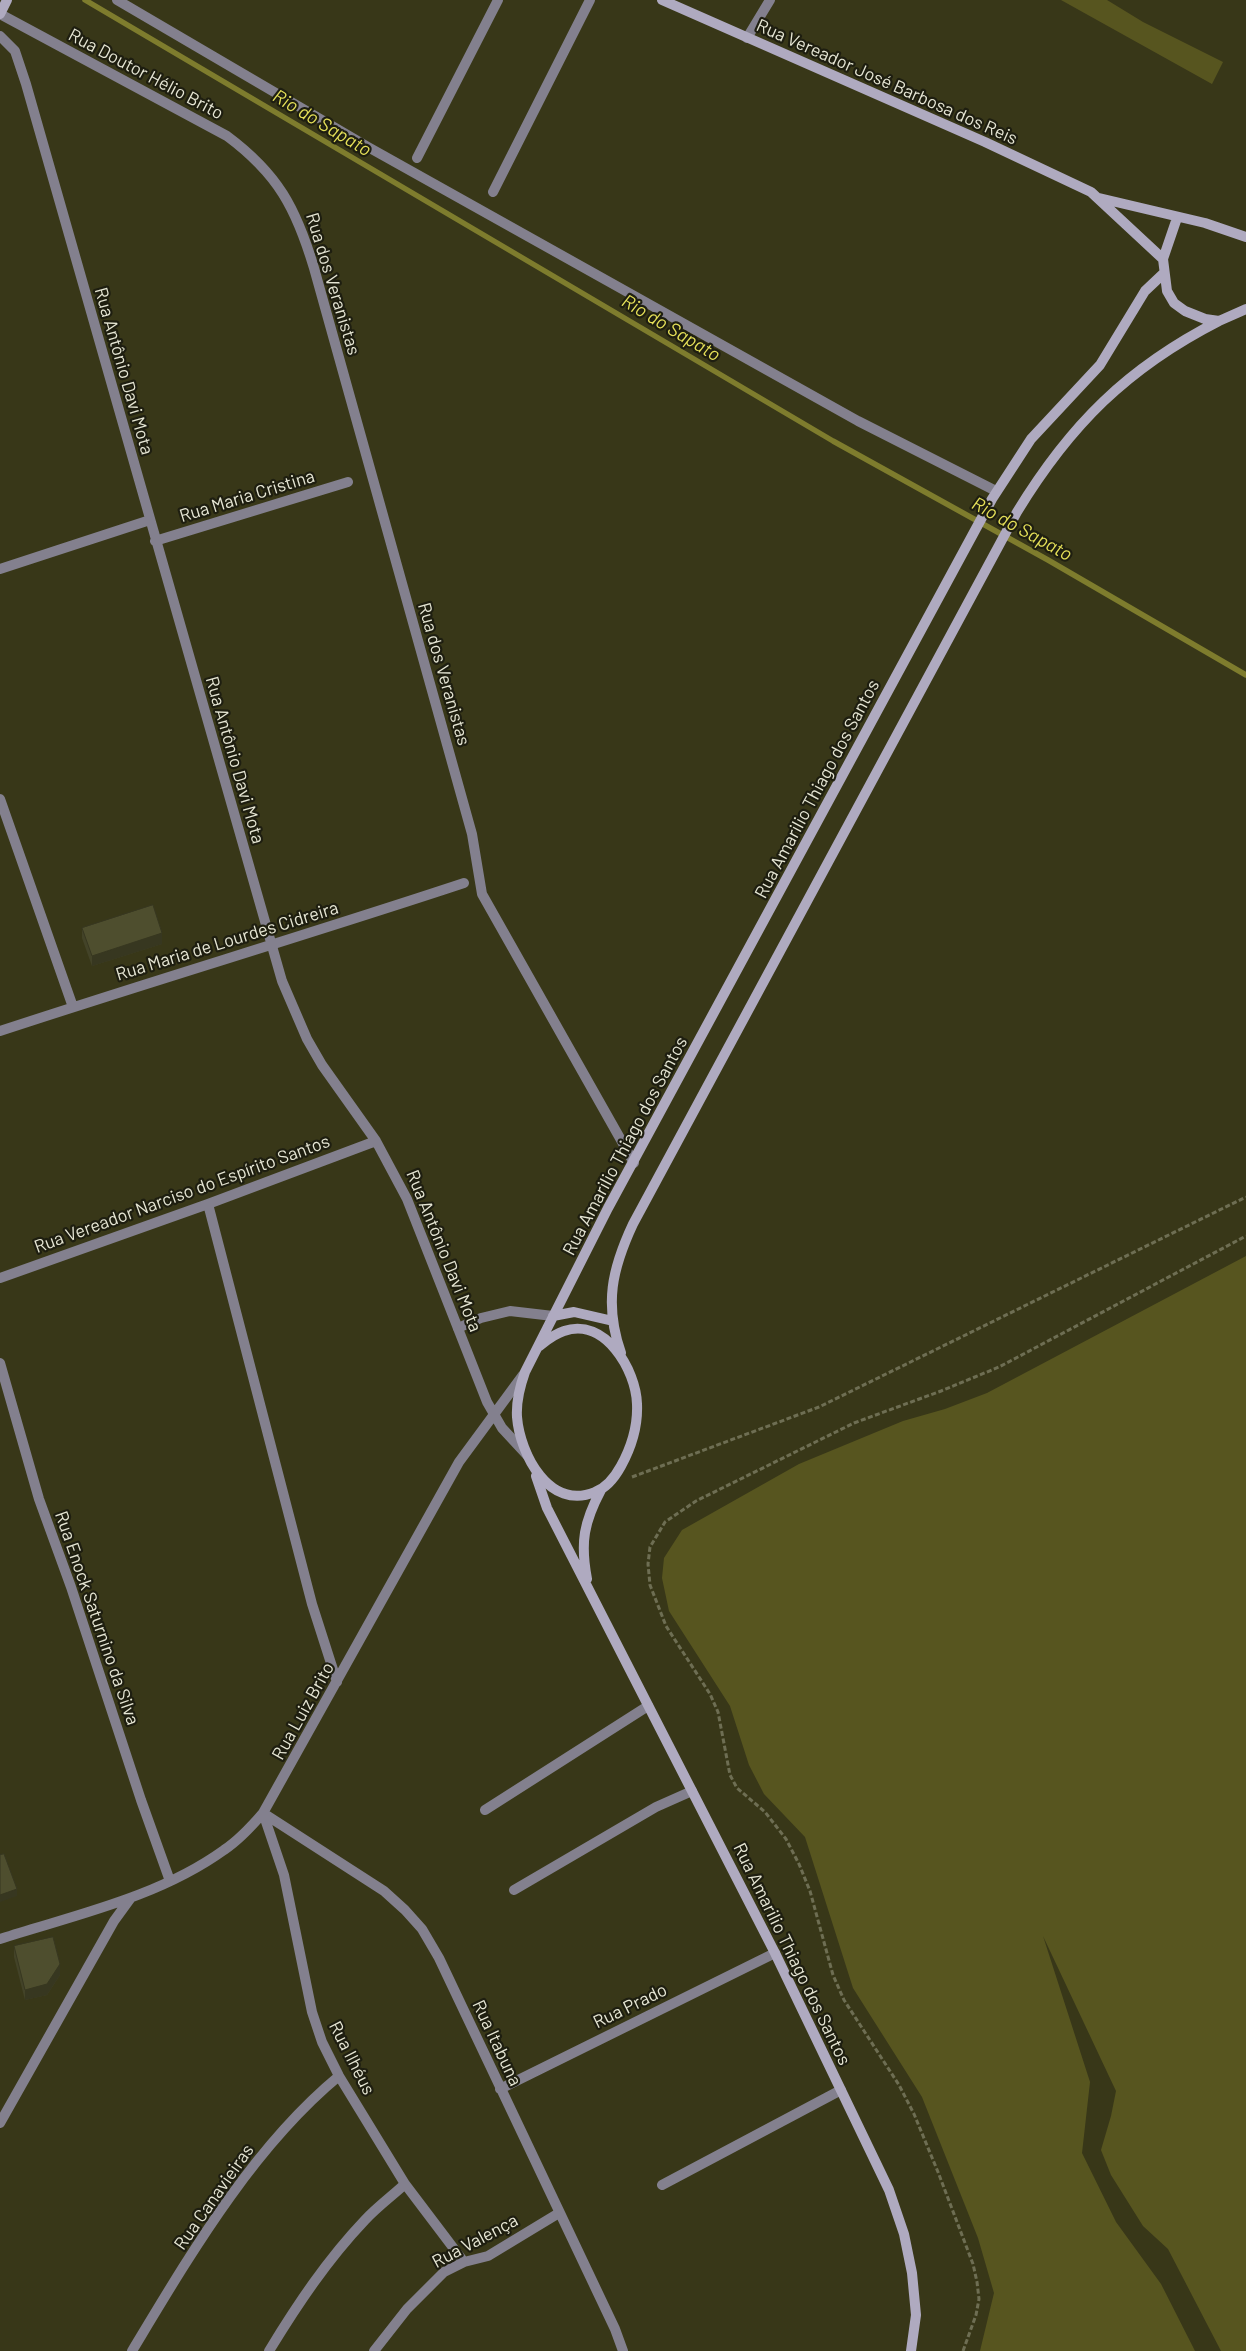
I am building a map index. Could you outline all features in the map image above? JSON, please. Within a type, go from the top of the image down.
[{"type":"main road","points":[[0,14],[7,0]]},
{"type":"main road","name":"Rua Vereador José Barbosa dos Reis","points":[[662,0],[985,142],[1098,197],[1246,237]]},
{"type":"main road","name":"Rua Vereador José Barbosa dos Reis","points":[[1098,197],[1163,259]]},
{"type":"main road","points":[[1177,218],[1163,259],[1163,274],[1167,291],[1174,303],[1185,311],[1206,319],[1218,321]]},
{"type":"main road","name":"Rua Amarilio Thiago dos Santos","points":[[538,1347],[634,1163],[994,495],[1031,439],[1100,365],[1145,291],[1163,274]]},
{"type":"main road","points":[[624,1360],[602,1337],[585,1330],[564,1330],[538,1347],[520,1386],[518,1416],[527,1456],[543,1482],[565,1493],[578,1496],[602,1490],[618,1471],[634,1436],[637,1403],[633,1383],[624,1360],[613,1321],[611,1290],[615,1268],[633,1224],[1016,512],[1053,456],[1120,384],[1179,341],[1246,309]]},
{"type":"main road","points":[[553,1316],[574,1312],[613,1321]]},
{"type":"main road","name":"Rua Amarilio Thiago dos Santos","points":[[535,1471],[547,1508],[775,1953],[888,2190],[904,2234],[912,2273],[916,2315],[911,2351]]},
{"type":"main road","name":"Rua Amarilio Thiago dos Santos","points":[[588,1587],[584,1563],[584,1528],[602,1490]]},
{"type":"street","points":[[117,0],[368,147],[994,495]]},
{"type":"street","points":[[417,158],[498,0]]},
{"type":"street","points":[[493,192],[590,0]]},
{"type":"street","points":[[747,38],[770,0]]},
{"type":"street","name":"Rua Doutor Hélio Brito","points":[[0,14],[226,136],[250,153],[270,174]]},
{"type":"street","name":"Rua Antônio Davi Mota","points":[[0,36],[15,51],[20,64],[282,981],[307,1039],[322,1065],[376,1140],[408,1199],[494,1416],[527,1456]]},
{"type":"street","name":"Rua dos Veranistas","points":[[270,174],[288,200],[304,233],[472,834],[482,894],[634,1163]]},
{"type":"street","name":"Rua Maria Cristina","points":[[155,541],[348,482]]},
{"type":"street","points":[[0,569],[150,520]]},
{"type":"street","points":[[0,799],[72,1007]]},
{"type":"street","name":"Rua Maria de Lourdes Cidreira","points":[[0,1031],[464,883]]},
{"type":"street","name":"Rua Vereador Narciso do Espírito Santos","points":[[0,1278],[208,1204],[376,1140]]},
{"type":"street","points":[[208,1204],[312,1604],[337,1682]]},
{"type":"street","points":[[458,1328],[481,1318],[510,1311],[553,1316]]},
{"type":"street","name":"Rua Enock Saturnino da Silva","points":[[0,1363],[39,1499],[71,1587],[143,1808],[170,1881]]},
{"type":"street","name":"Rua Luiz Brito","points":[[0,1939],[133,1896],[170,1881],[224,1850],[244,1834],[263,1814],[459,1462],[470,1444],[494,1416],[525,1372]]},
{"type":"street","points":[[485,1810],[648,1706]]},
{"type":"street","points":[[514,1890],[656,1807],[692,1790]]},
{"type":"street","name":"Rua Ilhéus","points":[[263,1814],[284,1876],[312,2012],[322,2042],[339,2076],[405,2184],[464,2262]]},
{"type":"street","name":"Rua Itabuna","points":[[263,1814],[384,1891],[405,1910],[422,1930],[439,1958],[615,2329],[623,2351]]},
{"type":"street","points":[[0,2123],[121,1908],[133,1896]]},
{"type":"street","name":"Rua Prado","points":[[500,2089],[775,1953]]},
{"type":"street","name":"Rua Canavieiras","points":[[132,2351],[210,2228],[261,2157],[295,2116],[339,2076]]},
{"type":"street","points":[[662,2185],[841,2090]]},
{"type":"street","points":[[269,2351],[308,2289],[336,2253],[366,2219],[405,2184]]},
{"type":"street","name":"Rua Valença","points":[[374,2351],[407,2309],[444,2272],[464,2262],[488,2256],[559,2214]]},
{"type":"path","points":[[628,1478],[819,1407],[1246,1197]]},
{"type":"path","points":[[963,2351],[976,2316],[979,2299],[978,2282],[938,2172],[914,2114],[898,2085],[858,2026],[844,2000],[833,1975],[810,1891],[786,1839],[765,1812],[737,1788],[730,1775],[718,1712],[710,1694],[666,1626],[653,1594],[648,1564],[650,1547],[665,1522],[696,1501],[854,1423],[949,1389],[999,1368],[1246,1236]]},
{"type":"shaded area","points":[[1061,0],[1107,0],[1143,22],[1223,62],[1212,84]]},
{"type":"shaded area","points":[[1246,1256],[1246,2351],[1221,2351],[1168,2249],[1143,2226],[1111,2175],[1101,2150],[1116,2091],[1043,1936],[1090,2082],[1082,2153],[1116,2222],[1161,2284],[1195,2351],[980,2351],[994,2293],[978,2238],[922,2097],[853,1988],[805,1837],[764,1794],[749,1765],[730,1706],[669,1611],[662,1578],[664,1558],[682,1530],[799,1464],[903,1421],[945,1409],[987,1393]]},
{"type":"building","points":[[153,905],[162,933],[92,956],[82,928]]},
{"type":"building","points":[[4,1854],[17,1889],[0,1895],[0,1855]]},
{"type":"building","points":[[53,1937],[60,1964],[47,1984],[25,1990],[14,1946]]},
{"type":"waterway","name":"Rio do Sapato","points":[[85,0],[833,441],[1048,560],[1246,675]]}]
